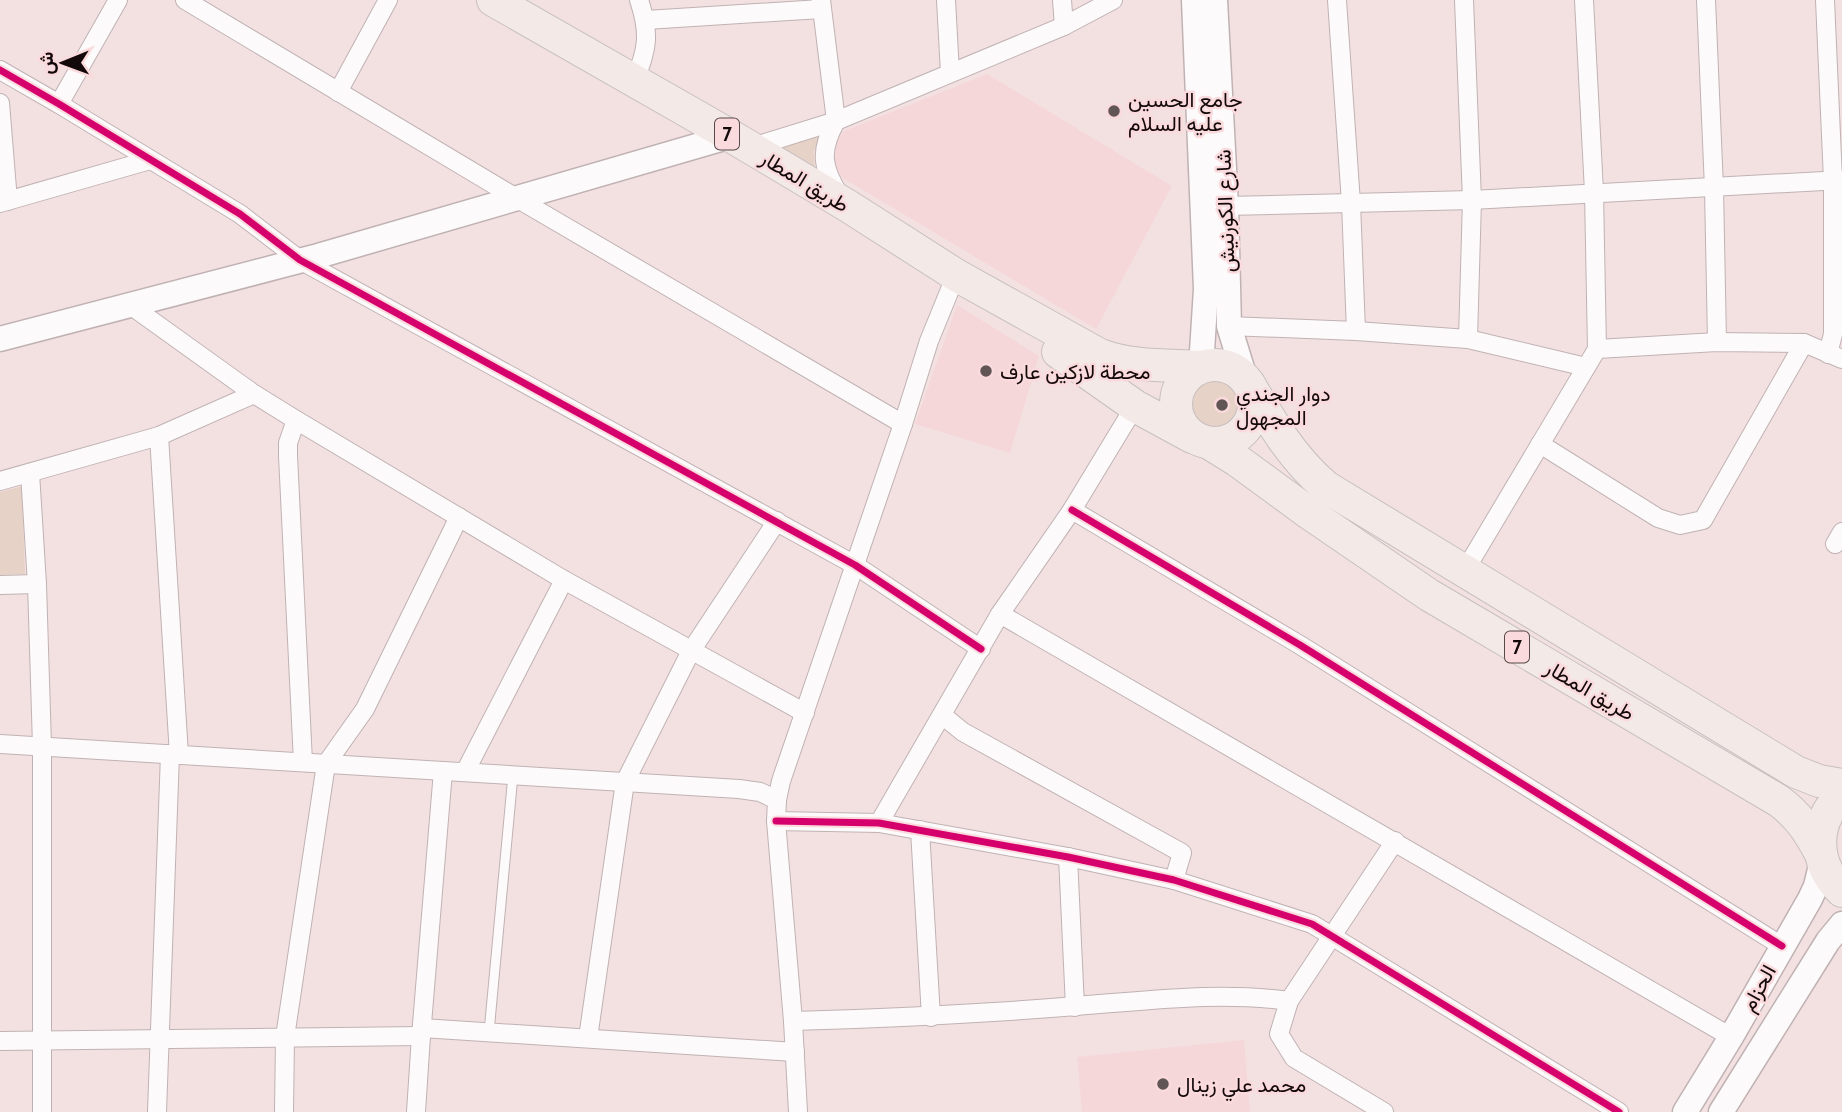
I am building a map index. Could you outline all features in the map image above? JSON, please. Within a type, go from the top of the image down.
[{"type":"highway","name":"طريق المطار","points":[[493,0],[740,142],[957,275],[1093,352],[1112,360],[1140,364],[1225,366],[1236,370],[1247,381]]},
{"type":"highway","name":"طريق المطار","points":[[1006,303],[1008,316],[1015,324],[1135,406],[1204,441],[1429,595],[1779,801],[1809,830],[1821,856]]},
{"type":"highway","points":[[1201,367],[1183,380],[1175,402],[1176,414],[1181,424],[1188,433],[1204,441],[1227,442],[1246,428],[1252,418],[1254,406],[1247,381]]},
{"type":"highway","name":"7","points":[[1247,381],[1292,453],[1326,487],[1796,772],[1819,781],[1842,785]]},
{"type":"highway","points":[[1821,856],[1822,825],[1830,808],[1842,795]]},
{"type":"highway","name":"7","points":[[1821,856],[1830,877],[1842,891]]},
{"type":"street","points":[[59,104],[118,0]]},
{"type":"street","points":[[185,0],[517,199],[903,424]]},
{"type":"street","points":[[338,92],[388,0]]},
{"type":"street","points":[[634,81],[642,63],[647,40],[646,20],[639,0]]},
{"type":"street","points":[[946,0],[950,73]]},
{"type":"street","points":[[1062,0],[1064,26]]},
{"type":"street","points":[[0,339],[300,260],[517,199],[740,142],[836,121],[1064,26],[1113,0]]},
{"type":"street","name":"شارع الكورنيش","points":[[1194,0],[1206,289],[1201,367]]},
{"type":"street","name":"شارع الكورنيش","points":[[1215,0],[1226,206],[1229,326],[1247,381]]},
{"type":"street","points":[[1338,0],[1356,331]]},
{"type":"street","points":[[1464,0],[1472,200],[1468,339]]},
{"type":"street","points":[[1464,572],[1597,349],[1594,192],[1584,0]]},
{"type":"street","points":[[1706,0],[1717,342]]},
{"type":"street","points":[[1825,0],[1838,180],[1833,334],[1835,357]]},
{"type":"street","points":[[646,20],[736,7],[821,4],[836,121],[829,132],[825,149],[825,169],[848,206]]},
{"type":"street","points":[[0,70],[240,214],[300,260],[855,565],[981,649]]},
{"type":"street","points":[[0,103],[4,202],[150,160]]},
{"type":"street","points":[[1226,206],[1472,200],[1838,180]]},
{"type":"street","points":[[797,1112],[793,1021],[776,821],[777,800],[781,781],[929,341],[957,275]]},
{"type":"street","points":[[130,305],[254,394],[296,420],[564,579],[805,713]]},
{"type":"street","points":[[1229,326],[1468,339],[1586,367]]},
{"type":"street","points":[[1597,349],[1717,342],[1804,342],[1835,357]]},
{"type":"street","points":[[1540,444],[1658,518],[1680,525],[1703,520],[1804,342]]},
{"type":"street","points":[[0,481],[159,436],[254,394]]},
{"type":"street","points":[[879,823],[1000,614],[1072,510],[1135,406]]},
{"type":"street","points":[[296,420],[288,443],[288,456],[303,762]]},
{"type":"street","points":[[157,1112],[174,754],[159,436]]},
{"type":"street","points":[[30,472],[42,746],[43,1112]]},
{"type":"street","points":[[1072,510],[1300,645],[1782,946]]},
{"type":"street","points":[[284,1112],[285,1037],[327,764],[365,709],[459,517]]},
{"type":"street","points":[[588,1038],[625,782],[691,651],[777,521]]},
{"type":"street","points":[[465,772],[564,579]]},
{"type":"street","points":[[0,585],[37,584]]},
{"type":"street","points":[[1000,614],[1731,1037]]},
{"type":"street","points":[[942,715],[963,732],[1182,853],[1174,880]]},
{"type":"street","points":[[0,744],[750,790],[777,800]]},
{"type":"street","points":[[416,1112],[443,771]]},
{"type":"street","points":[[776,821],[879,823],[1068,857],[1174,880],[1312,924],[1619,1112]]},
{"type":"street","points":[[920,830],[931,1017]]},
{"type":"street","points":[[1384,1112],[1294,1058],[1279,1034],[1289,1001],[1395,841]]},
{"type":"street","name":"الحزام","points":[[1685,1112],[1810,899],[1816,886],[1821,856]]},
{"type":"street","points":[[1068,857],[1075,1007]]},
{"type":"street","name":"الحزام","points":[[1721,1112],[1828,941],[1842,924]]},
{"type":"street","points":[[793,1021],[931,1017],[1202,996],[1256,996],[1289,1001]]},
{"type":"street","points":[[0,1041],[489,1032],[795,1052]]},
{"type":"lane","points":[[489,1032],[513,775]]},
{"type":"shaded area","points":[[987,74],[1172,186],[1096,329],[843,178],[835,169],[837,139],[844,131]]},
{"type":"shaded area","points":[[822,133],[814,151],[815,172],[777,150]]},
{"type":"shaded area","points":[[957,305],[1039,356],[1010,453],[915,424]]},
{"type":"shaded area","points":[[1215,378],[1233,385],[1240,403],[1233,421],[1215,428],[1197,421],[1190,403],[1197,385]]},
{"type":"shaded area","points":[[22,486],[25,574],[0,575],[0,492]]},
{"type":"shaded area","name":"محمد علي زينال","points":[[1244,1040],[1250,1112],[1082,1112],[1077,1057]]},
{"type":"cycle path","points":[[0,70],[240,214],[300,260],[855,565],[981,649]]},
{"type":"cycle path","points":[[1072,510],[1300,645],[1782,946]]},
{"type":"cycle path","points":[[776,821],[879,823],[1068,857],[1174,880],[1312,924],[1619,1112]]},
{"type":"place","name":"جامع الحسين عليه السلام","points":[[1114,111]]},
{"type":"place","name":"محطة لازكين عارف","points":[[986,371]]},
{"type":"place","name":"دوار الجندي المجهول","points":[[1222,405]]},
{"type":"place","name":"محمد علي زينال","points":[[1163,1084]]}]
